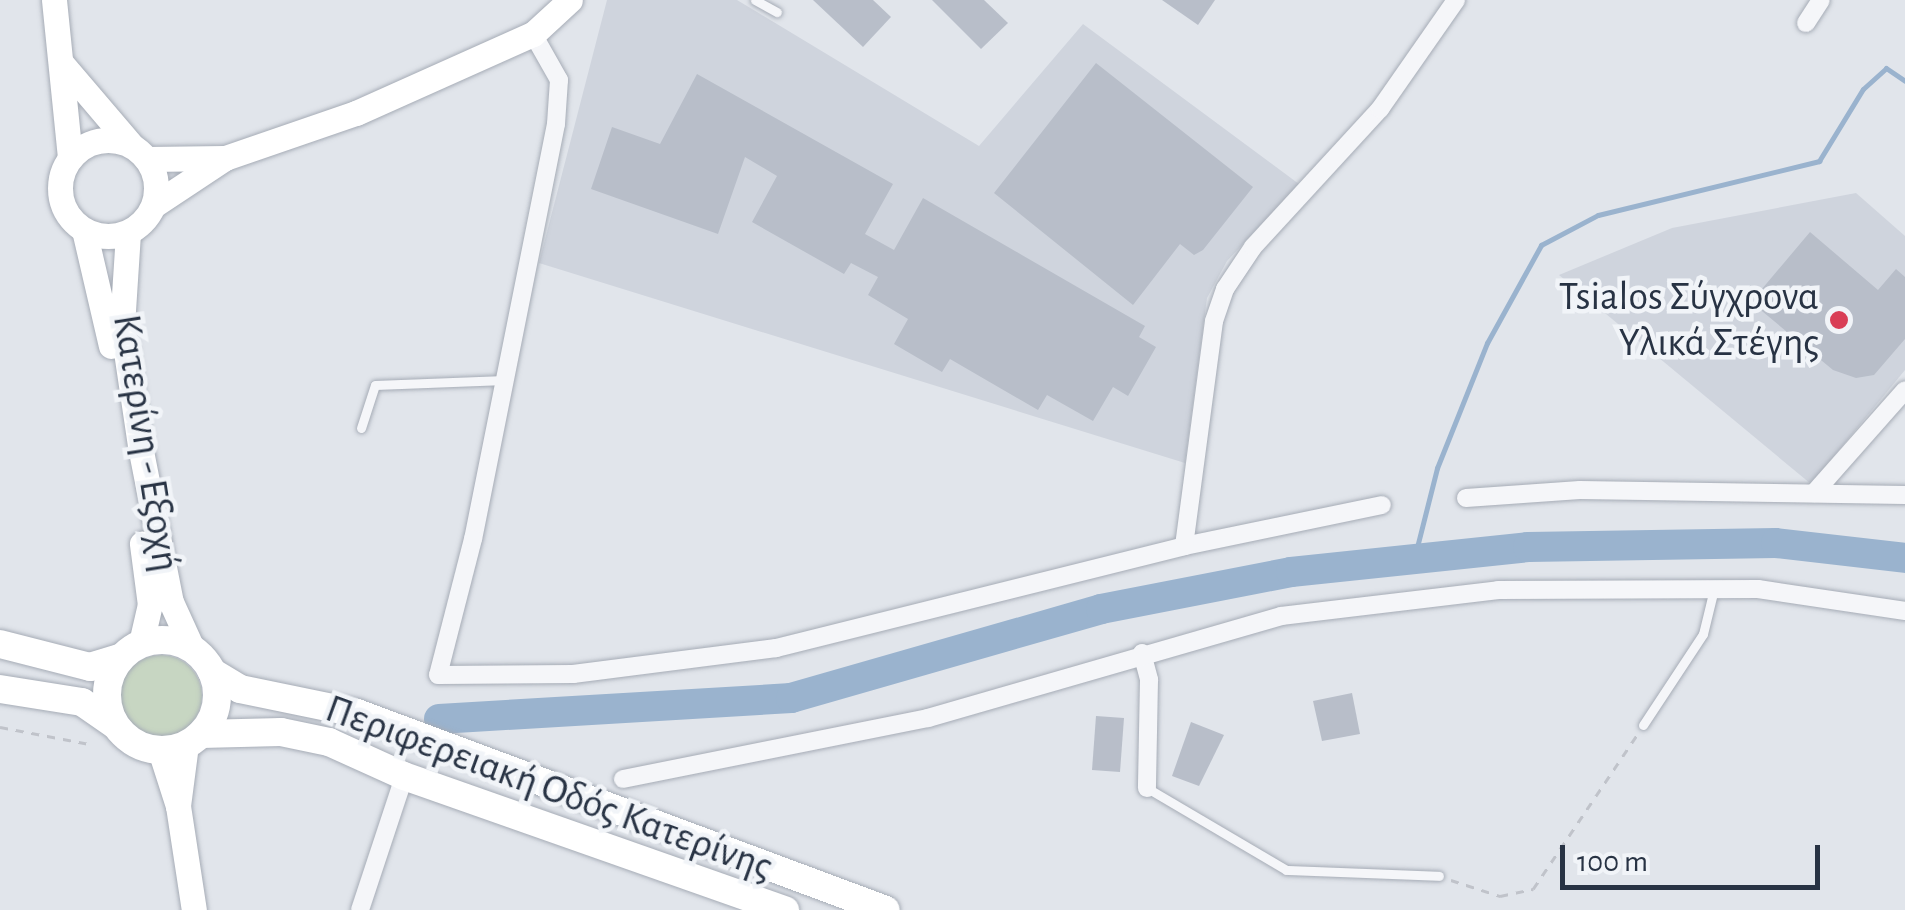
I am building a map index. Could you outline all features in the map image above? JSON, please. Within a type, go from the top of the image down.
[{"type":"main road","name":"Κατερίνη - Εξοχή","points":[[54,0],[70,158],[60,194],[84,230],[109,326],[149,582],[130,651]]},
{"type":"main road","points":[[84,230],[128,233],[154,206],[224,158],[356,113],[533,34],[570,0]]},
{"type":"main road","points":[[63,65],[139,152],[157,185],[154,206]]},
{"type":"main road","points":[[70,158],[98,140],[139,152],[224,158]]},
{"type":"main road","name":"Κατερίνη - Εξοχή","points":[[128,233],[122,326],[171,602],[192,648]]},
{"type":"main road","points":[[0,644],[90,667],[167,639],[192,648],[212,672],[216,702],[182,743],[178,806],[194,910]]},
{"type":"main road","points":[[115,725],[106,692],[130,651]]},
{"type":"main road","name":"Περιφερειακή Οδός Κατερίνης","points":[[212,672],[240,689],[357,712],[886,910]]},
{"type":"main road","points":[[0,689],[82,702],[135,743],[182,743]]},
{"type":"main road","name":"Περιφερειακή Οδός Κατερίνης","points":[[182,743],[258,730],[330,742],[404,776],[786,910]]},
{"type":"street","points":[[1184,546],[1214,321],[1225,289],[1253,248],[1380,109],[1456,0]]},
{"type":"street","points":[[1806,23],[1821,0]]},
{"type":"street","points":[[533,34],[559,80],[556,124],[505,380],[438,675],[572,674],[776,648],[1184,546],[1382,506]]},
{"type":"street","points":[[1814,492],[1905,390]]},
{"type":"street","points":[[1466,498],[1580,490],[1905,494]]},
{"type":"street","points":[[622,779],[928,718],[1142,653],[1282,616],[1498,590],[1758,589],[1905,611]]},
{"type":"street","points":[[1142,653],[1149,680],[1147,788]]},
{"type":"street","points":[[360,910],[401,786]]},
{"type":"lane","points":[[755,0],[774,7]]},
{"type":"lane","points":[[361,428],[375,385],[505,380]]},
{"type":"lane","points":[[1643,725],[1703,634],[1714,589]]},
{"type":"lane","points":[[1147,788],[1286,870],[1439,876]]},
{"type":"path","points":[[1439,876],[1500,896],[1533,889],[1643,725]]},
{"type":"path","points":[[0,727],[89,744]]},
{"type":"shaded area","points":[[607,0],[737,0],[979,146],[1083,24],[1299,184],[1227,261],[1207,298],[1185,463],[539,263]]},
{"type":"shaded area","points":[[1856,193],[1905,236],[1905,370],[1811,484],[1559,275],[1672,228]]},
{"type":"green space","points":[[161,655],[177,658],[190,667],[199,680],[199,712],[190,725],[177,734],[161,737],[145,734],[132,725],[123,712],[120,696],[123,680],[132,667],[145,658]]},
{"type":"building","points":[[813,0],[873,0],[891,17],[863,47]]},
{"type":"building","points":[[932,0],[984,0],[1008,23],[981,49]]},
{"type":"building","points":[[1162,0],[1215,0],[1198,25]]},
{"type":"building","points":[[1096,63],[1253,187],[1203,250],[1194,255],[1180,244],[1133,305],[994,193]]},
{"type":"building","points":[[697,74],[893,184],[865,234],[894,250],[923,198],[1145,326],[1139,337],[1156,347],[1128,396],[1113,387],[1093,421],[1047,395],[1038,410],[950,359],[942,372],[894,344],[908,319],[868,295],[878,277],[851,263],[844,274],[752,222],[777,176],[745,157],[718,234],[591,189],[612,127],[660,144]]},
{"type":"building","name":"Tsialos Σύγχρονα Υλικά Στέγης","points":[[1810,232],[1878,290],[1896,269],[1905,277],[1905,339],[1874,375],[1856,378],[1833,370],[1751,302]]},
{"type":"building","points":[[1352,693],[1360,734],[1322,741],[1313,701]]},
{"type":"building","points":[[1096,716],[1124,718],[1120,772],[1092,770]]},
{"type":"building","points":[[1191,722],[1224,735],[1199,786],[1172,776]]},
{"type":"waterway","points":[[1414,559],[1437,468],[1487,343],[1541,245],[1598,215],[1819,161],[1863,89],[1886,68],[1905,81]]},
{"type":"waterway","points":[[439,719],[791,698],[1101,609],[1291,572],[1528,547],[1776,543],[1905,558]]},
{"type":"place","name":"Tsialos Σύγχρονα Υλικά Στέγης","points":[[1839,320]]}]
